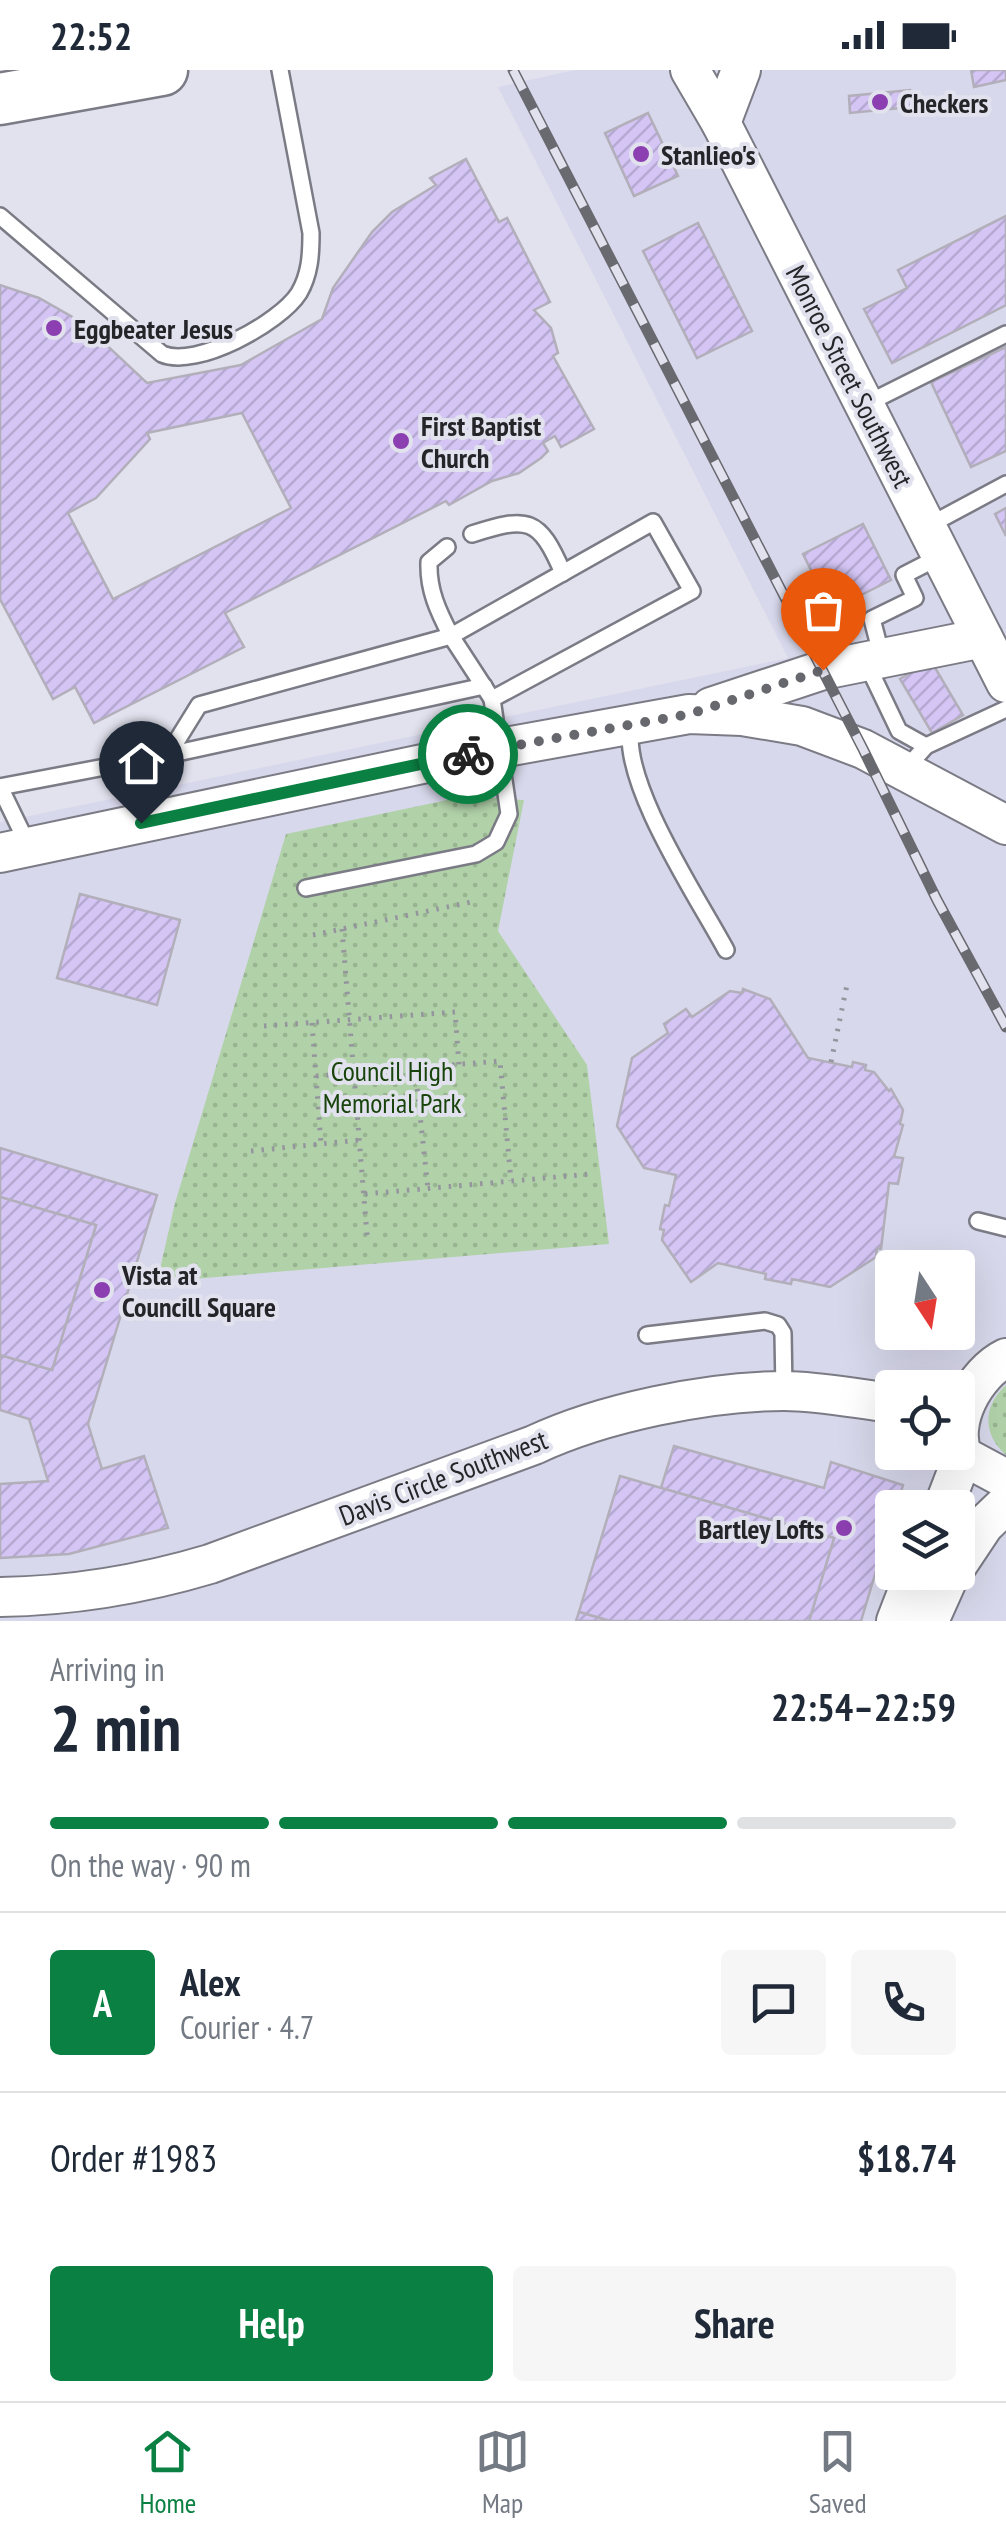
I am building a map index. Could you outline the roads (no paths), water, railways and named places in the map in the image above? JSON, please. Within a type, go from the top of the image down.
[{"type":"highway","points":[[0,99],[162,70]]},
{"type":"street","name":"Monroe Street Southwest","points":[[690,70],[721,123],[1006,683]]},
{"type":"street","points":[[721,123],[741,70]]},
{"type":"street","points":[[14,850],[501,748],[690,714],[823,670],[983,638]]},
{"type":"street","points":[[690,714],[742,716],[802,726],[864,749],[915,759],[1006,825]]},
{"type":"street","name":"Davis Circle Southwest","points":[[12,1603],[177,1574],[534,1446],[568,1429],[635,1412],[710,1398],[784,1391],[875,1401]]},
{"type":"street","points":[[975,1459],[1006,1479]]},
{"type":"street","points":[[975,1538],[1006,1504]]},
{"type":"street","points":[[896,1621],[909,1590]]},
{"type":"street","points":[[929,1621],[941,1590]]},
{"type":"lane","points":[[0,216],[162,354],[174,359],[215,350],[286,310],[298,294],[312,257],[311,233],[280,70]]},
{"type":"lane","points":[[864,405],[1006,334]]},
{"type":"lane","points":[[1006,484],[934,541],[904,575],[916,598],[872,619],[874,660],[899,731],[915,759],[1006,709]]},
{"type":"lane","points":[[472,534],[512,522],[532,526],[549,540],[563,573]]},
{"type":"lane","points":[[14,850],[0,787],[168,755],[488,692],[692,592],[653,522],[450,636],[199,705],[168,755]]},
{"type":"lane","points":[[306,888],[476,854],[496,842],[509,814],[501,748],[488,692],[450,636],[428,580],[429,562],[446,547]]},
{"type":"lane","points":[[631,725],[631,755],[642,796],[726,950]]},
{"type":"lane","points":[[978,1221],[1006,1228]]},
{"type":"lane","points":[[647,1336],[765,1321],[775,1324],[783,1332],[784,1391]]},
{"type":"railway","points":[[513,70],[937,900],[1006,1027]]},
{"type":"place","name":"Checkers","points":[[880,102]]},
{"type":"place","name":"Stanlieo's","points":[[641,154]]},
{"type":"place","name":"Eggbeater Jesus","points":[[54,328]]},
{"type":"place","name":"First Baptist Church","points":[[401,441]]},
{"type":"place","name":"Vista at Councill Square","points":[[102,1290]]},
{"type":"place","name":"Bartley Lofts","points":[[844,1528]]},
{"type":"park label","name":"Council High Memorial Park","points":[[392,1086]]}]
